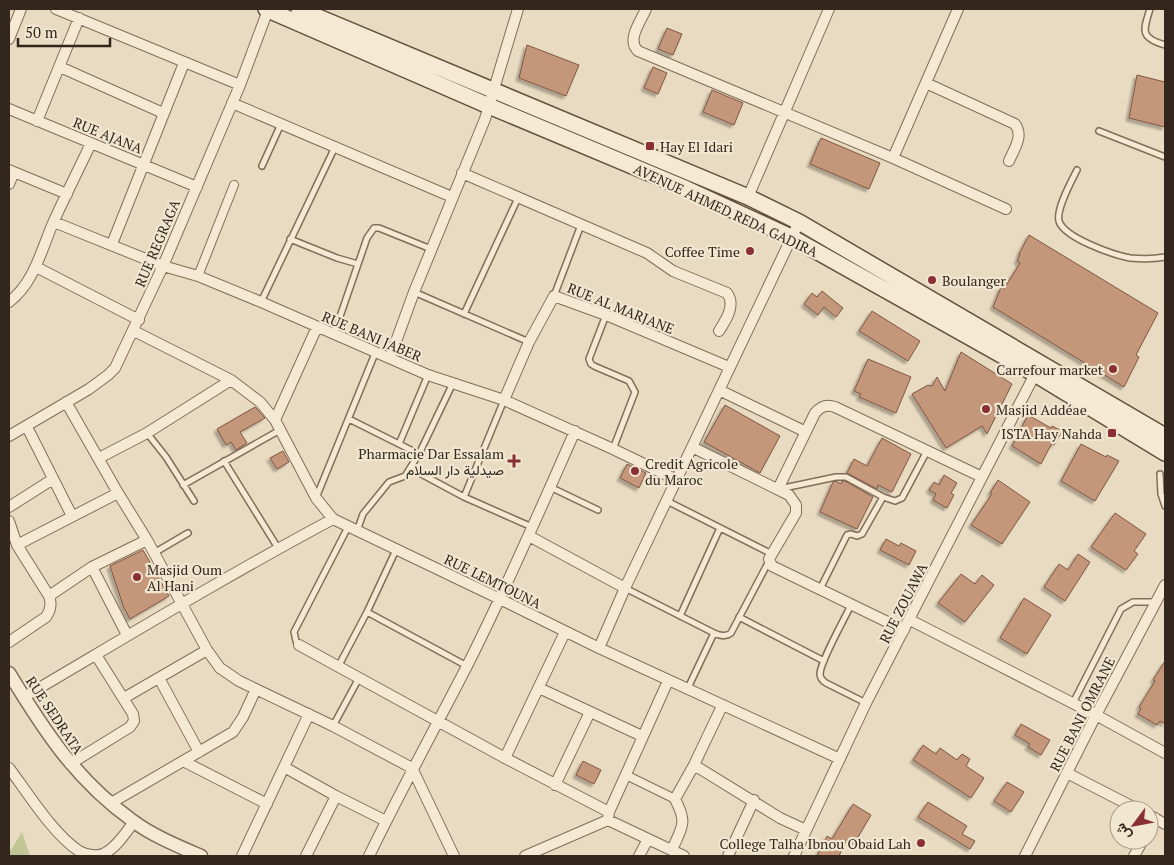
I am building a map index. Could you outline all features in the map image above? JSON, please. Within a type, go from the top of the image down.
[{"type":"main road","name":"AVENUE AHMED REDA GADIRA","points":[[267,9],[488,106],[688,189],[791,237],[1165,436]]},
{"type":"main road","name":"AVENUE AHMED REDA GADIRA","points":[[299,9],[748,197],[799,222],[1038,369],[1165,453]]},
{"type":"street","points":[[9,39],[21,9]]},
{"type":"street","points":[[56,9],[240,85]]},
{"type":"street","name":"RUE REGRAGA","points":[[9,436],[89,389],[115,368],[163,266],[240,85],[267,9]]},
{"type":"street","points":[[390,358],[431,248],[485,119],[518,9]]},
{"type":"street","points":[[646,9],[633,41],[634,47],[638,51],[784,114],[894,158],[1006,209]]},
{"type":"street","points":[[748,197],[829,9]]},
{"type":"street","points":[[894,158],[958,9]]},
{"type":"street","points":[[37,121],[79,18]]},
{"type":"street","points":[[112,244],[184,63]]},
{"type":"street","points":[[60,67],[163,113]]},
{"type":"street","points":[[926,83],[1015,124],[1020,136],[1009,161]]},
{"type":"street","points":[[232,103],[452,197]]},
{"type":"street","name":"RUE AJANA","points":[[9,109],[197,186]]},
{"type":"street","points":[[9,302],[20,293],[32,277],[54,222],[91,143]]},
{"type":"street","points":[[9,184],[12,171],[67,194]]},
{"type":"street","points":[[462,173],[652,256],[673,271],[727,293],[730,297],[731,306],[726,319],[718,331]]},
{"type":"street","points":[[198,276],[234,185]]},
{"type":"street","name":"RUE BANI JABER","points":[[54,222],[163,266],[198,276],[428,375],[504,400],[677,480]]},
{"type":"street","points":[[599,648],[625,588],[799,222]]},
{"type":"street","points":[[36,267],[139,320]]},
{"type":"street","name":"RUE AL MARJANE","points":[[504,400],[529,342],[554,296],[729,367]]},
{"type":"street","points":[[277,425],[316,327]]},
{"type":"street","name":"RUE LEMTOUNA","points":[[134,331],[231,380],[260,402],[277,425],[295,462],[316,498],[333,519],[687,690],[840,758]]},
{"type":"street","name":"RUE ZOUAWA","points":[[794,856],[866,703],[1038,369]]},
{"type":"street","points":[[99,458],[147,433],[231,380]]},
{"type":"street","points":[[718,390],[806,432]]},
{"type":"street","points":[[66,402],[220,668],[227,674],[333,726],[412,768],[454,856]]},
{"type":"street","points":[[778,489],[819,408],[831,406],[982,477]]},
{"type":"street","points":[[27,427],[72,516]]},
{"type":"street","points":[[369,856],[412,768],[467,666],[500,599],[574,431]]},
{"type":"street","points":[[692,448],[778,489],[793,500],[797,509],[770,558],[772,566],[852,604],[907,625],[1073,703],[1165,753]]},
{"type":"street","points":[[9,507],[53,479]]},
{"type":"street","points":[[17,545],[118,493]]},
{"type":"street","points":[[24,697],[278,548],[333,519]]},
{"type":"street","points":[[9,521],[17,545],[49,596],[51,604],[50,612],[46,618],[9,642]]},
{"type":"street","points":[[530,532],[625,588]]},
{"type":"street","points":[[49,596],[92,567],[147,540]]},
{"type":"street","points":[[92,567],[127,635]]},
{"type":"street","name":"RUE BANI OMRANE","points":[[1025,856],[1096,715],[1165,585]]},
{"type":"street","points":[[505,758],[565,632]]},
{"type":"street","points":[[299,645],[555,785],[648,839],[684,856]]},
{"type":"street","points":[[124,698],[208,650]]},
{"type":"street","points":[[70,764],[133,724],[133,714],[96,655]]},
{"type":"street","name":"RUE SEDRATA","points":[[9,673],[41,725],[70,764],[96,790],[134,822],[201,856]]},
{"type":"street","points":[[159,678],[199,752]]},
{"type":"street","points":[[525,856],[540,853],[608,816],[668,681]]},
{"type":"street","points":[[539,688],[642,736]]},
{"type":"street","points":[[111,803],[233,732],[244,717],[256,689]]},
{"type":"street","points":[[675,799],[694,766],[722,706]]},
{"type":"street","points":[[555,785],[590,712]]},
{"type":"street","points":[[242,856],[309,714]]},
{"type":"street","points":[[183,761],[267,804]]},
{"type":"street","points":[[694,766],[754,800],[780,818],[806,830]]},
{"type":"street","points":[[284,767],[386,821]]},
{"type":"street","points":[[9,768],[49,821],[80,852],[92,855],[104,854],[112,848],[134,822]]},
{"type":"street","points":[[1067,773],[1120,800]]},
{"type":"street","points":[[626,775],[675,799],[681,812],[683,824],[672,850]]},
{"type":"street","points":[[306,856],[336,796]]},
{"type":"street","points":[[728,856],[754,800]]},
{"type":"street","points":[[640,856],[648,839]]},
{"type":"lane","points":[[1150,9],[1144,28],[1146,35],[1151,40],[1165,45]]},
{"type":"lane","points":[[262,166],[281,124]]},
{"type":"lane","points":[[1098,131],[1165,157]]},
{"type":"lane","points":[[261,302],[335,146]]},
{"type":"lane","points":[[1077,170],[1060,210],[1059,219],[1067,233],[1107,251],[1128,257],[1150,259],[1165,257]]},
{"type":"lane","points":[[464,314],[518,198]]},
{"type":"lane","points":[[554,296],[581,225]]},
{"type":"lane","points":[[334,334],[367,238],[374,228],[380,228],[431,248]]},
{"type":"lane","points":[[290,239],[337,258],[358,264]]},
{"type":"lane","points":[[414,292],[529,342]]},
{"type":"lane","points":[[606,316],[589,359],[594,366],[629,381],[635,392],[613,449]]},
{"type":"lane","points":[[316,498],[376,351]]},
{"type":"lane","points":[[399,444],[428,375]]},
{"type":"lane","points":[[299,645],[294,632],[353,529],[389,482],[405,476],[419,454],[453,383]]},
{"type":"lane","points":[[464,497],[504,400]]},
{"type":"lane","points":[[348,419],[419,454]]},
{"type":"lane","points":[[183,485],[224,461],[277,425]]},
{"type":"lane","points":[[147,433],[194,501]]},
{"type":"lane","points":[[778,489],[836,476],[846,477],[883,497],[895,501],[902,498],[927,451]]},
{"type":"lane","points":[[224,461],[278,548]]},
{"type":"lane","points":[[410,468],[530,532]]},
{"type":"lane","points":[[1160,474],[1161,494],[1165,506]]},
{"type":"lane","points":[[550,487],[598,510]]},
{"type":"lane","points":[[820,589],[847,535],[858,536],[862,534],[883,497]]},
{"type":"lane","points":[[625,588],[720,636],[728,635],[732,633],[770,558],[720,528],[668,501]]},
{"type":"lane","points":[[680,616],[720,528]]},
{"type":"lane","points":[[154,553],[188,533]]},
{"type":"lane","points":[[338,667],[396,550]]},
{"type":"lane","points":[[1073,703],[1121,609],[1133,602],[1157,602]]},
{"type":"lane","points":[[852,604],[824,661],[820,674],[822,680],[866,703]]},
{"type":"lane","points":[[366,612],[467,666]]},
{"type":"lane","points":[[739,617],[824,661]]},
{"type":"lane","points":[[687,690],[714,633]]},
{"type":"lane","points":[[333,726],[359,678]]},
{"type":"green space","points":[[22,832],[30,856],[9,856],[9,853]]},
{"type":"building","points":[[667,28],[682,34],[673,55],[658,49]]},
{"type":"building","points":[[527,45],[579,65],[566,96],[519,78]]},
{"type":"building","points":[[653,67],[667,73],[658,94],[644,88]]},
{"type":"building","points":[[1137,75],[1165,82],[1165,127],[1129,118]]},
{"type":"building","points":[[712,90],[743,103],[734,125],[703,112]]},
{"type":"building","points":[[821,138],[880,163],[869,189],[810,164]]},
{"type":"building","points":[[1029,235],[1158,313],[1136,355],[1139,357],[1124,387],[993,307],[1001,287],[1004,289],[1020,263],[1017,261],[1019,254]]},
{"type":"building","points":[[822,291],[843,308],[836,317],[824,307],[818,315],[804,304],[812,293],[817,297]]},
{"type":"building","points":[[872,311],[920,341],[908,361],[859,331]]},
{"type":"building","points":[[961,352],[1012,384],[987,434],[982,426],[946,448],[912,394],[928,385],[932,386],[937,377],[945,391]]},
{"type":"building","points":[[868,359],[911,377],[896,413],[859,397],[861,394],[854,391]]},
{"type":"building","points":[[725,405],[780,436],[760,473],[704,442]]},
{"type":"building","points":[[255,407],[265,418],[240,432],[247,443],[236,450],[231,442],[226,445],[217,429]]},
{"type":"building","points":[[1028,415],[1051,428],[1052,426],[1062,431],[1054,445],[1052,443],[1041,464],[1012,446]]},
{"type":"building","points":[[882,438],[911,454],[892,492],[878,485],[877,489],[847,473],[854,459],[867,466]]},
{"type":"building","points":[[1081,444],[1106,457],[1107,455],[1119,461],[1095,501],[1061,481]]},
{"type":"building","points":[[283,451],[289,462],[277,469],[270,458]]},
{"type":"building","points":[[627,464],[646,473],[639,488],[620,478]]},
{"type":"building","points":[[944,475],[957,483],[951,493],[954,495],[947,508],[933,500],[936,494],[929,490],[934,482],[939,485]]},
{"type":"building","points":[[998,480],[1030,502],[1002,544],[971,525],[992,494],[990,493]]},
{"type":"building","points":[[836,481],[841,484],[842,481],[845,481],[873,497],[857,529],[820,512],[833,482]]},
{"type":"building","points":[[1115,513],[1146,534],[1134,551],[1138,554],[1126,570],[1091,547]]},
{"type":"building","points":[[886,539],[899,546],[901,543],[916,551],[909,565],[880,550]]},
{"type":"building","name":"Masjid Oum Al Hani","points":[[143,550],[169,596],[130,619],[124,608],[110,566]]},
{"type":"building","points":[[1078,554],[1090,562],[1065,601],[1044,587],[1059,564],[1068,570]]},
{"type":"building","points":[[961,574],[975,584],[982,575],[994,585],[965,622],[938,603]]},
{"type":"building","points":[[1024,598],[1051,615],[1027,654],[1000,638]]},
{"type":"building","points":[[1165,661],[1165,724],[1160,721],[1157,725],[1138,714],[1141,708],[1139,707]]},
{"type":"building","points":[[1021,724],[1050,740],[1041,755],[1028,747],[1030,744],[1015,735]]},
{"type":"building","points":[[923,745],[936,754],[940,748],[957,760],[962,754],[970,759],[966,766],[984,778],[971,798],[913,760]]},
{"type":"building","points":[[583,761],[601,770],[594,784],[576,775]]},
{"type":"building","points":[[1007,782],[1024,792],[1011,812],[994,801]]},
{"type":"building","points":[[928,802],[967,826],[962,834],[975,841],[970,849],[918,817]]},
{"type":"building","points":[[853,804],[871,815],[854,844],[847,839],[839,856],[817,856],[827,836],[832,839]]},
{"type":"place","name":"Hay El Idari","points":[[650,146]]},
{"type":"place","name":"Coffee Time","points":[[750,251]]},
{"type":"place","name":"Boulanger","points":[[932,280]]},
{"type":"place","name":"Carrefour market","points":[[1113,369]]},
{"type":"place","name":"Masjid Addéae","points":[[986,409]]},
{"type":"place","name":"ISTA Hay Nahda","points":[[1112,433]]},
{"type":"place","name":"Pharmacie Dar Essalam صيدلية دار السلام","points":[[514,461]]},
{"type":"place","name":"Credit Agricole du Maroc","points":[[635,471]]},
{"type":"place","name":"Masjid Oum Al Hani","points":[[137,577]]},
{"type":"place","name":"College Talha Ibnou Obaid Lah","points":[[921,843]]}]
